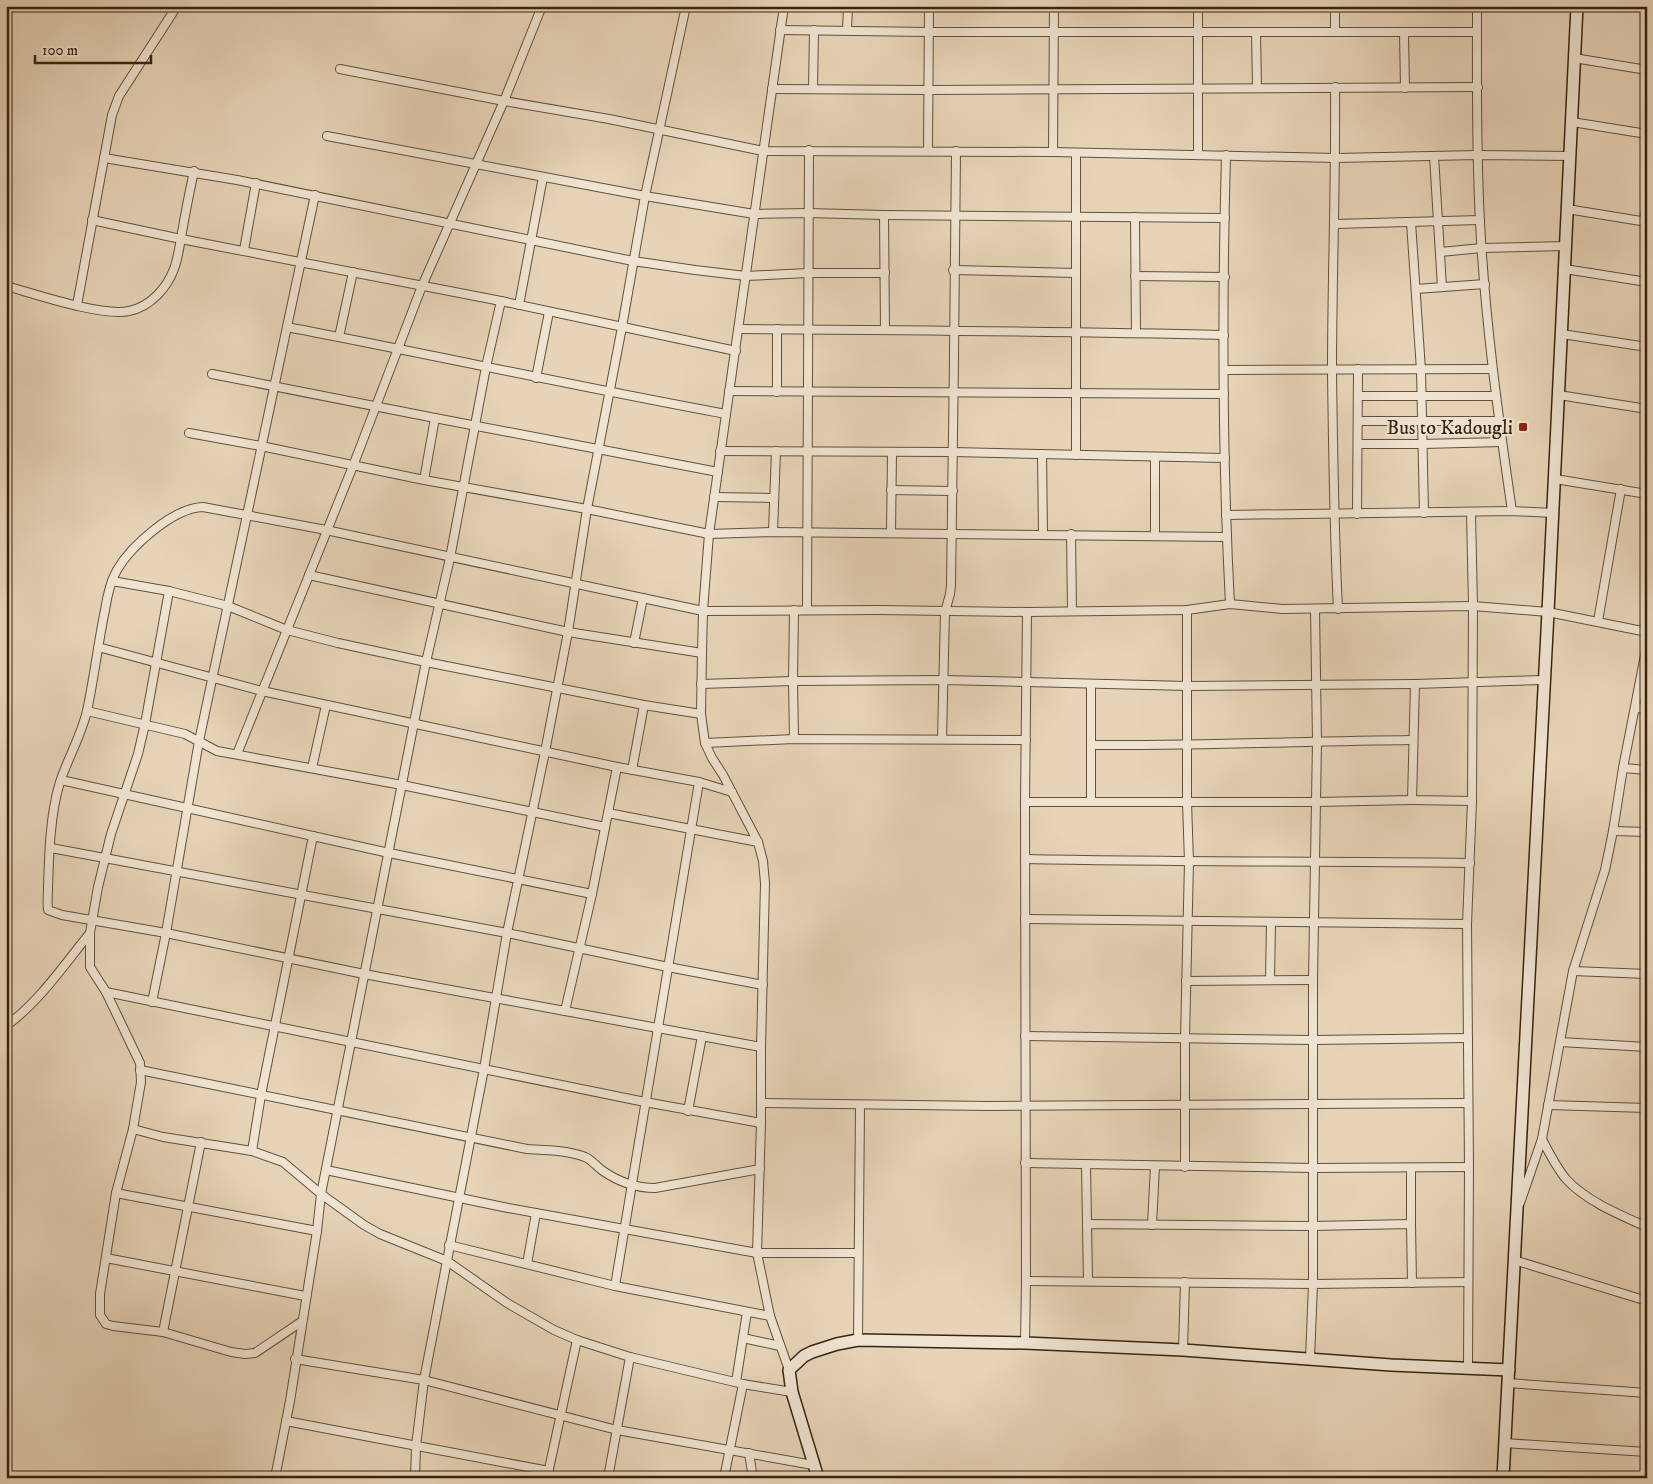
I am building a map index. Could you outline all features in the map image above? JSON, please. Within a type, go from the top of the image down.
[{"type":"main road","points":[[1503,1478],[1555,479],[1577,6]]},
{"type":"main road","points":[[818,1478],[792,1392],[789,1370],[804,1356],[812,1352],[858,1340],[1025,1343],[1183,1350],[1508,1370]]},
{"type":"street","points":[[76,305],[112,115],[119,96],[177,6]]},
{"type":"street","points":[[237,754],[353,466],[422,286],[504,101],[542,6]]},
{"type":"street","points":[[415,1478],[416,1446],[424,1380],[484,1068],[507,933],[558,688],[587,509],[645,196],[686,6]]},
{"type":"street","points":[[784,6],[709,534],[703,611],[701,714],[705,743],[717,769],[723,775],[758,842],[764,861],[761,1047],[762,1122],[757,1253],[770,1316],[789,1370]]},
{"type":"street","points":[[847,30],[848,6]]},
{"type":"street","points":[[928,151],[930,6]]},
{"type":"street","points":[[1053,152],[1054,6]]},
{"type":"street","points":[[1198,6],[1198,154]]},
{"type":"street","points":[[1335,6],[1335,32]]},
{"type":"street","points":[[1477,6],[1480,220],[1492,368],[1512,511]]},
{"type":"street","points":[[1638,6],[1647,8]]},
{"type":"street","points":[[780,30],[929,32],[1054,30],[1477,32]]},
{"type":"street","points":[[813,89],[814,30]]},
{"type":"street","points":[[1256,32],[1257,88]]},
{"type":"street","points":[[1404,33],[1405,88]]},
{"type":"street","points":[[1574,58],[1647,70]]},
{"type":"street","points":[[340,69],[609,119],[763,151],[1053,152],[1336,158],[1478,154],[1570,156]]},
{"type":"street","points":[[772,89],[1198,89],[1478,86]]},
{"type":"street","points":[[1335,87],[1336,158],[1332,369],[1334,514],[1338,609]]},
{"type":"street","points":[[1572,122],[1647,134]]},
{"type":"street","points":[[327,136],[645,196],[754,214],[1225,218]]},
{"type":"street","points":[[807,610],[809,150]]},
{"type":"street","points":[[942,739],[945,612],[950,594],[952,534],[956,151]]},
{"type":"street","points":[[1076,153],[1076,455]]},
{"type":"street","points":[[1226,155],[1224,394],[1226,537],[1230,604]]},
{"type":"street","points":[[1434,156],[1442,287]]},
{"type":"street","points":[[104,158],[194,171],[256,183],[633,261],[746,276],[808,273],[885,273]]},
{"type":"street","points":[[6,286],[76,305],[111,312],[128,312],[140,308],[155,298],[167,284],[174,269],[194,171]]},
{"type":"street","points":[[519,305],[543,177]]},
{"type":"street","points":[[244,250],[256,183]]},
{"type":"street","points":[[152,1002],[166,933],[198,741],[315,195]]},
{"type":"street","points":[[1567,209],[1645,222],[1647,205]]},
{"type":"street","points":[[884,215],[885,330]]},
{"type":"street","points":[[1135,217],[1136,333]]},
{"type":"street","points":[[92,220],[501,301],[736,351]]},
{"type":"street","points":[[1335,224],[1480,220]]},
{"type":"street","points":[[1411,222],[1421,370],[1424,513]]},
{"type":"street","points":[[1440,252],[1482,248],[1566,246]]},
{"type":"street","points":[[1565,269],[1647,282]]},
{"type":"street","points":[[954,270],[1076,273]]},
{"type":"street","points":[[339,337],[353,272]]},
{"type":"street","points":[[1135,276],[1225,277]]},
{"type":"street","points":[[1416,289],[1485,284]]},
{"type":"street","points":[[275,1478],[317,1231],[321,1194],[426,662],[450,558],[486,367],[501,301]]},
{"type":"street","points":[[536,378],[549,312]]},
{"type":"street","points":[[287,327],[398,348],[536,378],[726,414]]},
{"type":"street","points":[[739,329],[953,332],[1077,331],[1224,335]]},
{"type":"street","points":[[777,329],[777,392]]},
{"type":"street","points":[[1562,334],[1647,347]]},
{"type":"street","points":[[1224,370],[1492,368]]},
{"type":"street","points":[[1357,514],[1358,369]]},
{"type":"street","points":[[212,374],[718,472]]},
{"type":"street","points":[[729,392],[1224,394]]},
{"type":"street","points":[[1559,395],[1647,408]]},
{"type":"street","points":[[1358,396],[1496,396]]},
{"type":"street","points":[[424,480],[435,418]]},
{"type":"street","points":[[1358,421],[1499,421]]},
{"type":"street","points":[[189,432],[463,488],[587,509],[709,534],[773,532],[1226,537]]},
{"type":"street","points":[[1358,444],[1502,442]]},
{"type":"street","points":[[720,451],[953,452],[1225,458]]},
{"type":"street","points":[[773,532],[776,451]]},
{"type":"street","points":[[891,534],[892,452]]},
{"type":"street","points":[[1042,454],[1043,535]]},
{"type":"street","points":[[1155,456],[1155,536]]},
{"type":"street","points":[[1555,479],[1647,494]]},
{"type":"street","points":[[1598,621],[1621,489]]},
{"type":"street","points":[[892,490],[953,491]]},
{"type":"street","points":[[714,497],[774,498]]},
{"type":"street","points":[[761,1047],[364,974],[290,957],[62,915],[48,910],[54,808],[61,780],[78,741],[86,711],[112,580],[124,559],[145,536],[186,511],[203,507],[326,530],[703,611],[1027,612],[1187,610],[1230,604],[1282,609],[1473,606],[1548,612],[1647,632]]},
{"type":"street","points":[[1226,515],[1512,511],[1553,513]]},
{"type":"street","points":[[1468,1369],[1467,924],[1472,801],[1473,606],[1471,513]]},
{"type":"street","points":[[1071,534],[1072,611]]},
{"type":"street","points":[[309,575],[568,632],[702,653]]},
{"type":"street","points":[[112,580],[169,591],[228,606],[287,630],[426,662],[644,705],[701,714]]},
{"type":"street","points":[[169,591],[145,724],[138,754],[105,859],[90,933],[90,967],[106,992],[139,1058],[141,1082],[133,1129],[116,1193],[99,1310],[102,1320],[106,1324],[164,1332],[231,1352],[246,1354],[255,1353],[301,1322]]},
{"type":"street","points":[[634,643],[644,598]]},
{"type":"street","points":[[1310,1359],[1313,1284],[1313,980],[1317,741],[1315,609]]},
{"type":"street","points":[[794,610],[794,739]]},
{"type":"street","points":[[1185,1167],[1185,1039],[1190,862],[1187,802],[1187,610]]},
{"type":"street","points":[[1025,1343],[1027,612]]},
{"type":"street","points":[[1516,1216],[1542,1139],[1573,971],[1605,870],[1614,831],[1623,768],[1647,646]]},
{"type":"street","points":[[98,647],[262,691],[617,767],[699,782],[732,792]]},
{"type":"street","points":[[701,684],[944,680],[1188,686],[1415,684],[1544,680]]},
{"type":"street","points":[[1091,684],[1091,802]]},
{"type":"street","points":[[1412,800],[1415,684]]},
{"type":"street","points":[[312,768],[326,704]]},
{"type":"street","points":[[632,770],[644,705]]},
{"type":"street","points":[[1635,708],[1647,709]]},
{"type":"street","points":[[86,711],[185,734],[214,750],[402,785],[605,827]]},
{"type":"street","points":[[705,743],[794,739],[1026,740]]},
{"type":"street","points":[[1091,745],[1187,746],[1317,741],[1413,740]]},
{"type":"street","points":[[565,1011],[592,894],[617,767]]},
{"type":"street","points":[[1623,768],[1647,770]]},
{"type":"street","points":[[61,780],[388,853],[592,894]]},
{"type":"street","points":[[614,1286],[699,782]]},
{"type":"street","points":[[1025,802],[1472,801]]},
{"type":"street","points":[[608,813],[758,842]]},
{"type":"street","points":[[1614,831],[1647,832]]},
{"type":"street","points":[[252,1151],[261,1095],[313,836]]},
{"type":"street","points":[[51,848],[378,908],[763,985]]},
{"type":"street","points":[[1025,859],[1190,862],[1470,863]]},
{"type":"street","points":[[1025,920],[1467,924]]},
{"type":"street","points":[[1270,922],[1270,980]]},
{"type":"street","points":[[6,1026],[22,1013],[90,933]]},
{"type":"street","points":[[1573,971],[1647,974]]},
{"type":"street","points":[[1186,980],[1313,980]]},
{"type":"street","points":[[106,992],[645,1102],[762,1122]]},
{"type":"street","points":[[688,1110],[702,1036]]},
{"type":"street","points":[[1025,1036],[1313,1040],[1468,1038]]},
{"type":"street","points":[[1560,1042],[1647,1046]]},
{"type":"street","points":[[140,1070],[470,1138],[527,1149],[581,1156],[591,1161],[603,1171],[631,1185],[644,1188],[655,1188],[760,1168]]},
{"type":"street","points":[[762,1103],[1026,1106],[1468,1103]]},
{"type":"street","points":[[858,1340],[860,1104]]},
{"type":"street","points":[[1548,1105],[1647,1108]]},
{"type":"street","points":[[133,1129],[163,1137],[252,1151],[283,1162],[321,1194],[364,1225],[380,1234],[447,1261],[507,1303],[554,1330],[577,1340],[630,1357],[740,1383],[792,1392]]},
{"type":"street","points":[[1542,1139],[1553,1161],[1567,1180],[1599,1203],[1646,1227],[1647,1206]]},
{"type":"street","points":[[164,1332],[201,1142]]},
{"type":"street","points":[[1025,1164],[1313,1168],[1469,1167]]},
{"type":"street","points":[[1086,1165],[1088,1281]]},
{"type":"street","points":[[1152,1225],[1155,1166]]},
{"type":"street","points":[[1411,1168],[1412,1284]]},
{"type":"street","points":[[326,1170],[536,1213],[757,1253],[858,1253]]},
{"type":"street","points":[[116,1193],[317,1231]]},
{"type":"street","points":[[527,1264],[536,1213]]},
{"type":"street","points":[[1087,1224],[1312,1226],[1411,1224]]},
{"type":"street","points":[[449,1245],[614,1286],[770,1316]]},
{"type":"street","points":[[106,1258],[305,1296]]},
{"type":"street","points":[[1514,1260],[1647,1301]]},
{"type":"street","points":[[1026,1281],[1313,1284],[1468,1282]]},
{"type":"street","points":[[1183,1350],[1185,1282]]},
{"type":"street","points":[[724,1478],[740,1383],[747,1312]]},
{"type":"street","points":[[743,1338],[780,1346]]},
{"type":"street","points":[[286,1420],[548,1475],[577,1340]]},
{"type":"street","points":[[608,1478],[630,1357]]},
{"type":"street","points":[[296,1359],[424,1380],[617,1430],[813,1465]]},
{"type":"street","points":[[1508,1382],[1647,1393]]},
{"type":"street","points":[[1504,1443],[1647,1452]]},
{"type":"street","points":[[750,1453],[753,1478]]},
{"type":"place","name":"Bus to Kadougli","points":[[1523,427]]}]
